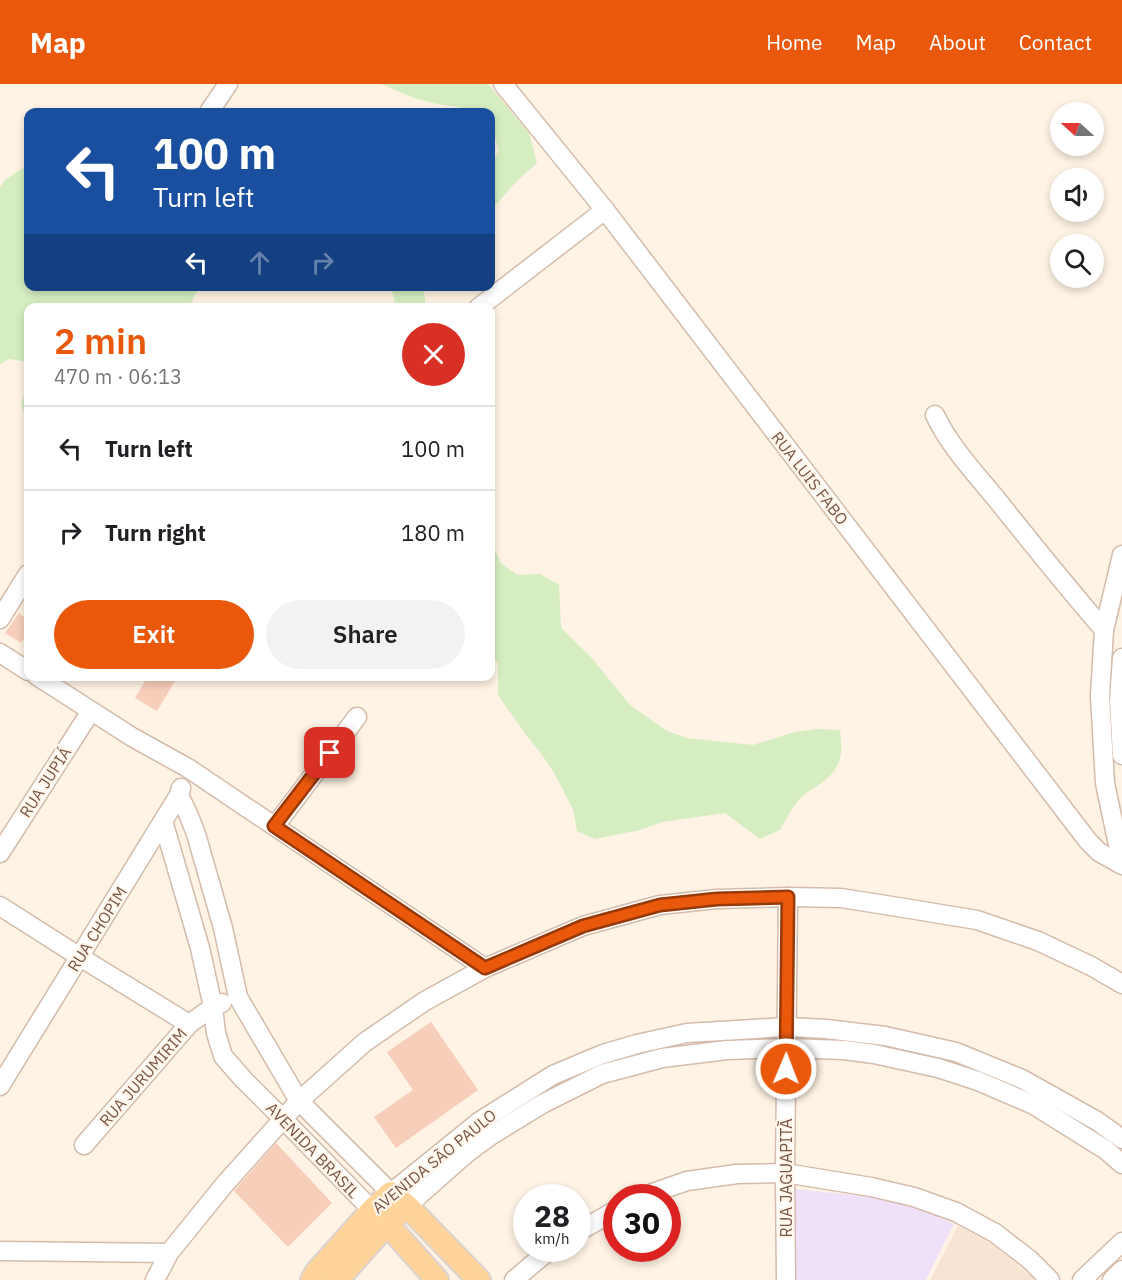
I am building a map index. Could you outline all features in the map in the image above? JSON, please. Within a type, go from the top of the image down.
[{"type":"main road","name":"AVENIDA SÃO PAULO","points":[[323,1278],[399,1200]]},
{"type":"main road","name":"AVENIDA BRASIL","points":[[399,1200],[479,1280]]},
{"type":"main road","name":"AVENIDA BRASIL","points":[[380,1217],[436,1280]]},
{"type":"street","points":[[212,108],[228,84]]},
{"type":"street","name":"RUA LUIS FABO","points":[[504,84],[605,210],[1088,841],[1099,852],[1122,865]]},
{"type":"street","points":[[484,303],[605,210]]},
{"type":"street","points":[[935,415],[943,432],[1050,567],[1104,630]]},
{"type":"street","points":[[1122,555],[1118,582],[1104,630],[1100,696],[1105,783],[1122,865]]},
{"type":"street","points":[[0,619],[24,580]]},
{"type":"street","points":[[0,653],[24,668]]},
{"type":"street","points":[[1122,658],[1119,700],[1122,755]]},
{"type":"street","points":[[45,681],[132,737],[188,768],[485,968]]},
{"type":"street","name":"RUA JUPIÁ","points":[[0,853],[91,711]]},
{"type":"street","points":[[274,826],[357,717]]},
{"type":"street","name":"RUA CHOPIM","points":[[1,1083],[179,795],[188,768]]},
{"type":"street","name":"AVENIDA BRASIL","points":[[179,795],[196,834],[220,918],[238,997],[299,1101],[399,1200]]},
{"type":"street","name":"AVENIDA BRASIL","points":[[163,821],[200,948],[213,1007],[216,1033],[223,1056],[243,1080],[380,1217]]},
{"type":"street","name":"RUA JAGUAPITÃ","points":[[786,1280],[788,897]]},
{"type":"street","points":[[155,1280],[169,1253],[224,1185],[299,1101],[365,1042],[425,1001],[485,968],[583,926],[660,905],[717,899],[841,898],[977,921],[1038,941],[1091,966],[1122,984]]},
{"type":"street","points":[[0,906],[189,1024]]},
{"type":"street","name":"RUA JURUMIRIM","points":[[84,1145],[189,1024],[213,1007],[238,997]]},
{"type":"street","name":"AVENIDA SÃO PAULO","points":[[399,1200],[467,1153],[485,1128],[553,1075],[603,1054],[687,1033],[787,1027],[826,1029],[885,1035],[956,1052],[1022,1079],[1097,1121],[1122,1139]]},
{"type":"street","name":"AVENIDA SÃO PAULO","points":[[485,1128],[542,1104],[602,1074],[662,1058],[727,1050],[787,1048],[844,1050],[938,1068],[978,1081],[1034,1105],[1106,1150],[1122,1164]]},
{"type":"street","points":[[678,1184],[737,1174],[785,1173],[871,1187],[914,1197],[956,1212],[995,1233],[1030,1260],[1050,1280]]},
{"type":"street","points":[[1082,1280],[1122,1242]]},
{"type":"street","points":[[0,1251],[169,1253]]},
{"type":"street","points":[[514,1280],[535,1262]]},
{"type":"street","points":[[1112,1280],[1122,1270]]},
{"type":"shaded area","points":[[794,1189],[872,1197],[913,1206],[954,1224],[926,1280],[794,1280]]},
{"type":"shaded area","points":[[958,1226],[992,1244],[1036,1280],[930,1280]]},
{"type":"green space","points":[[381,84],[488,84],[529,133],[537,163],[495,206],[495,158],[499,151],[495,137],[495,108],[462,108],[417,99]]},
{"type":"green space","points":[[24,169],[24,291],[197,291],[191,303],[24,303],[24,361],[9,359],[0,364],[0,188],[5,180]]},
{"type":"green space","points":[[392,291],[424,291],[426,303],[395,303]]},
{"type":"green space","points":[[24,394],[24,413],[21,404]]},
{"type":"green space","points":[[495,550],[501,563],[517,575],[540,574],[559,585],[561,628],[590,656],[630,705],[667,731],[687,738],[753,745],[795,732],[817,729],[840,730],[841,754],[833,772],[800,799],[790,811],[780,830],[760,839],[725,813],[662,822],[640,830],[595,839],[577,831],[573,809],[553,771],[498,695],[498,663],[495,659]]},
{"type":"building","points":[[19,613],[24,617],[24,638],[21,643],[5,633]]},
{"type":"building","points":[[145,681],[175,681],[157,711],[135,698]]},
{"type":"building","points":[[431,1022],[478,1090],[396,1148],[374,1117],[413,1090],[387,1052]]},
{"type":"building","points":[[276,1143],[332,1203],[288,1247],[234,1191]]},
{"type":"route","points":[[330,753],[274,826],[485,968],[583,926],[660,905],[717,899],[788,897],[786,1069]]}]
